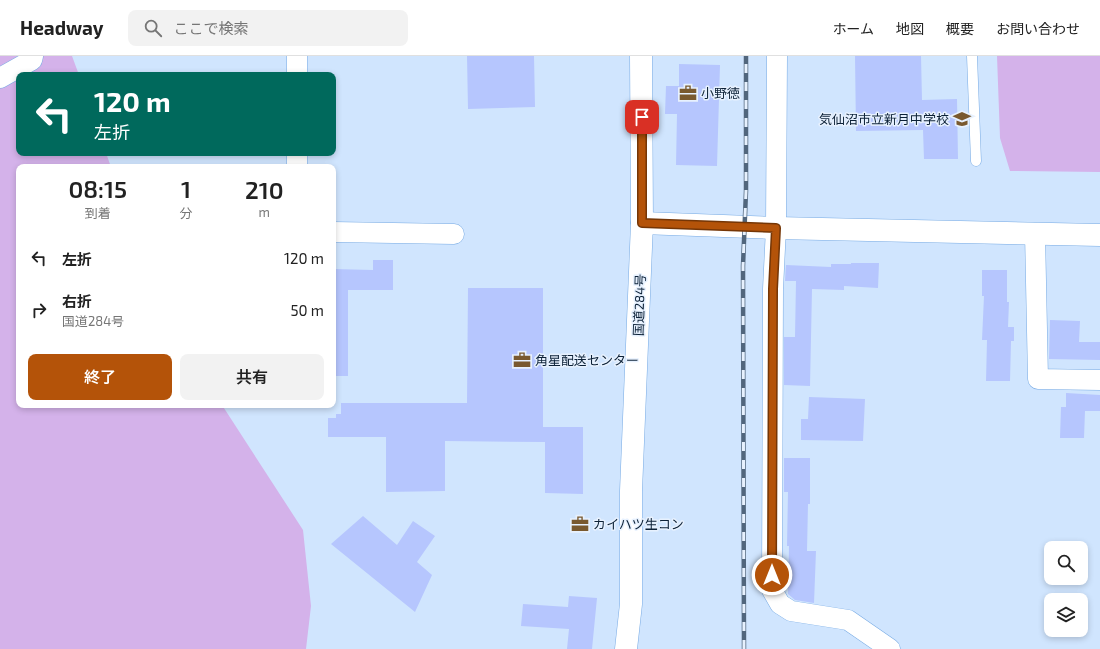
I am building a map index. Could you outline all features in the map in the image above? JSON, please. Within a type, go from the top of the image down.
[{"type":"main road","name":"国道284号","points":[[626,649],[631,604],[631,491],[642,223],[641,56]]},
{"type":"main road","points":[[642,223],[776,228],[1100,235]]},
{"type":"street","points":[[0,78],[32,60],[33,56]]},
{"type":"street","points":[[297,56],[297,72]]},
{"type":"street","points":[[777,56],[776,228],[773,289],[772,590],[780,604],[791,611],[848,620],[890,649]]},
{"type":"street","points":[[336,232],[454,234]]},
{"type":"street","points":[[1035,233],[1038,379],[1100,380]]},
{"type":"lane","points":[[972,56],[976,161]]},
{"type":"shaded area","points":[[0,56],[72,56],[78,72],[16,72],[16,156],[107,156],[110,164],[16,164],[16,408],[224,408],[303,530],[311,606],[306,649],[0,649]]},
{"type":"shaded area","points":[[997,56],[1100,56],[1100,172],[1010,171],[1000,138]]},
{"type":"building","points":[[467,56],[534,56],[535,107],[468,109]]},
{"type":"building","points":[[855,56],[921,56],[922,100],[957,99],[958,159],[924,159],[923,130],[856,131]]},
{"type":"building","points":[[679,64],[720,65],[717,166],[676,165],[677,114],[665,114],[666,86],[679,86]]},
{"type":"building","points":[[373,260],[393,260],[393,290],[348,290],[348,376],[336,376],[336,269],[373,270]]},
{"type":"building","points":[[879,263],[878,288],[844,286],[844,290],[812,289],[810,386],[784,385],[784,337],[795,337],[796,281],[785,281],[786,265],[831,267],[831,264]]},
{"type":"building","points":[[982,270],[1007,270],[1007,302],[1009,302],[1008,327],[1014,327],[1014,341],[1011,341],[1010,381],[986,381],[987,340],[982,340],[984,296],[982,296]]},
{"type":"building","points":[[468,288],[543,288],[543,427],[583,427],[583,494],[545,493],[545,442],[445,441],[445,491],[386,492],[386,437],[328,437],[328,418],[336,418],[336,414],[341,414],[341,403],[467,403]]},
{"type":"building","points":[[1050,320],[1080,321],[1079,342],[1100,342],[1100,360],[1049,359]]},
{"type":"building","points":[[1066,393],[1100,395],[1100,411],[1085,411],[1084,438],[1060,438],[1061,407],[1066,407]]},
{"type":"building","points":[[809,397],[865,399],[863,441],[801,440],[801,419],[808,419]]},
{"type":"building","points":[[784,458],[810,458],[810,504],[808,504],[807,551],[816,551],[814,603],[795,600],[788,594],[788,492],[784,492]]},
{"type":"building","points":[[363,516],[397,545],[413,521],[435,536],[417,562],[432,575],[415,612],[331,544]]},
{"type":"building","points":[[569,596],[597,598],[592,649],[567,649],[569,629],[521,626],[523,604],[568,607]]},
{"type":"railway","points":[[744,649],[743,266],[746,191],[746,56]]},
{"type":"place","name":"小野徳","points":[[688,93]]},
{"type":"place","name":"気仙沼市立新月中学校","points":[[962,119]]},
{"type":"place","name":"角星配送センター","points":[[522,360]]},
{"type":"place","name":"カイハツ生コン","points":[[580,524]]},
{"type":"route","points":[[642,117],[642,223],[776,228],[773,289],[772,575]]}]
